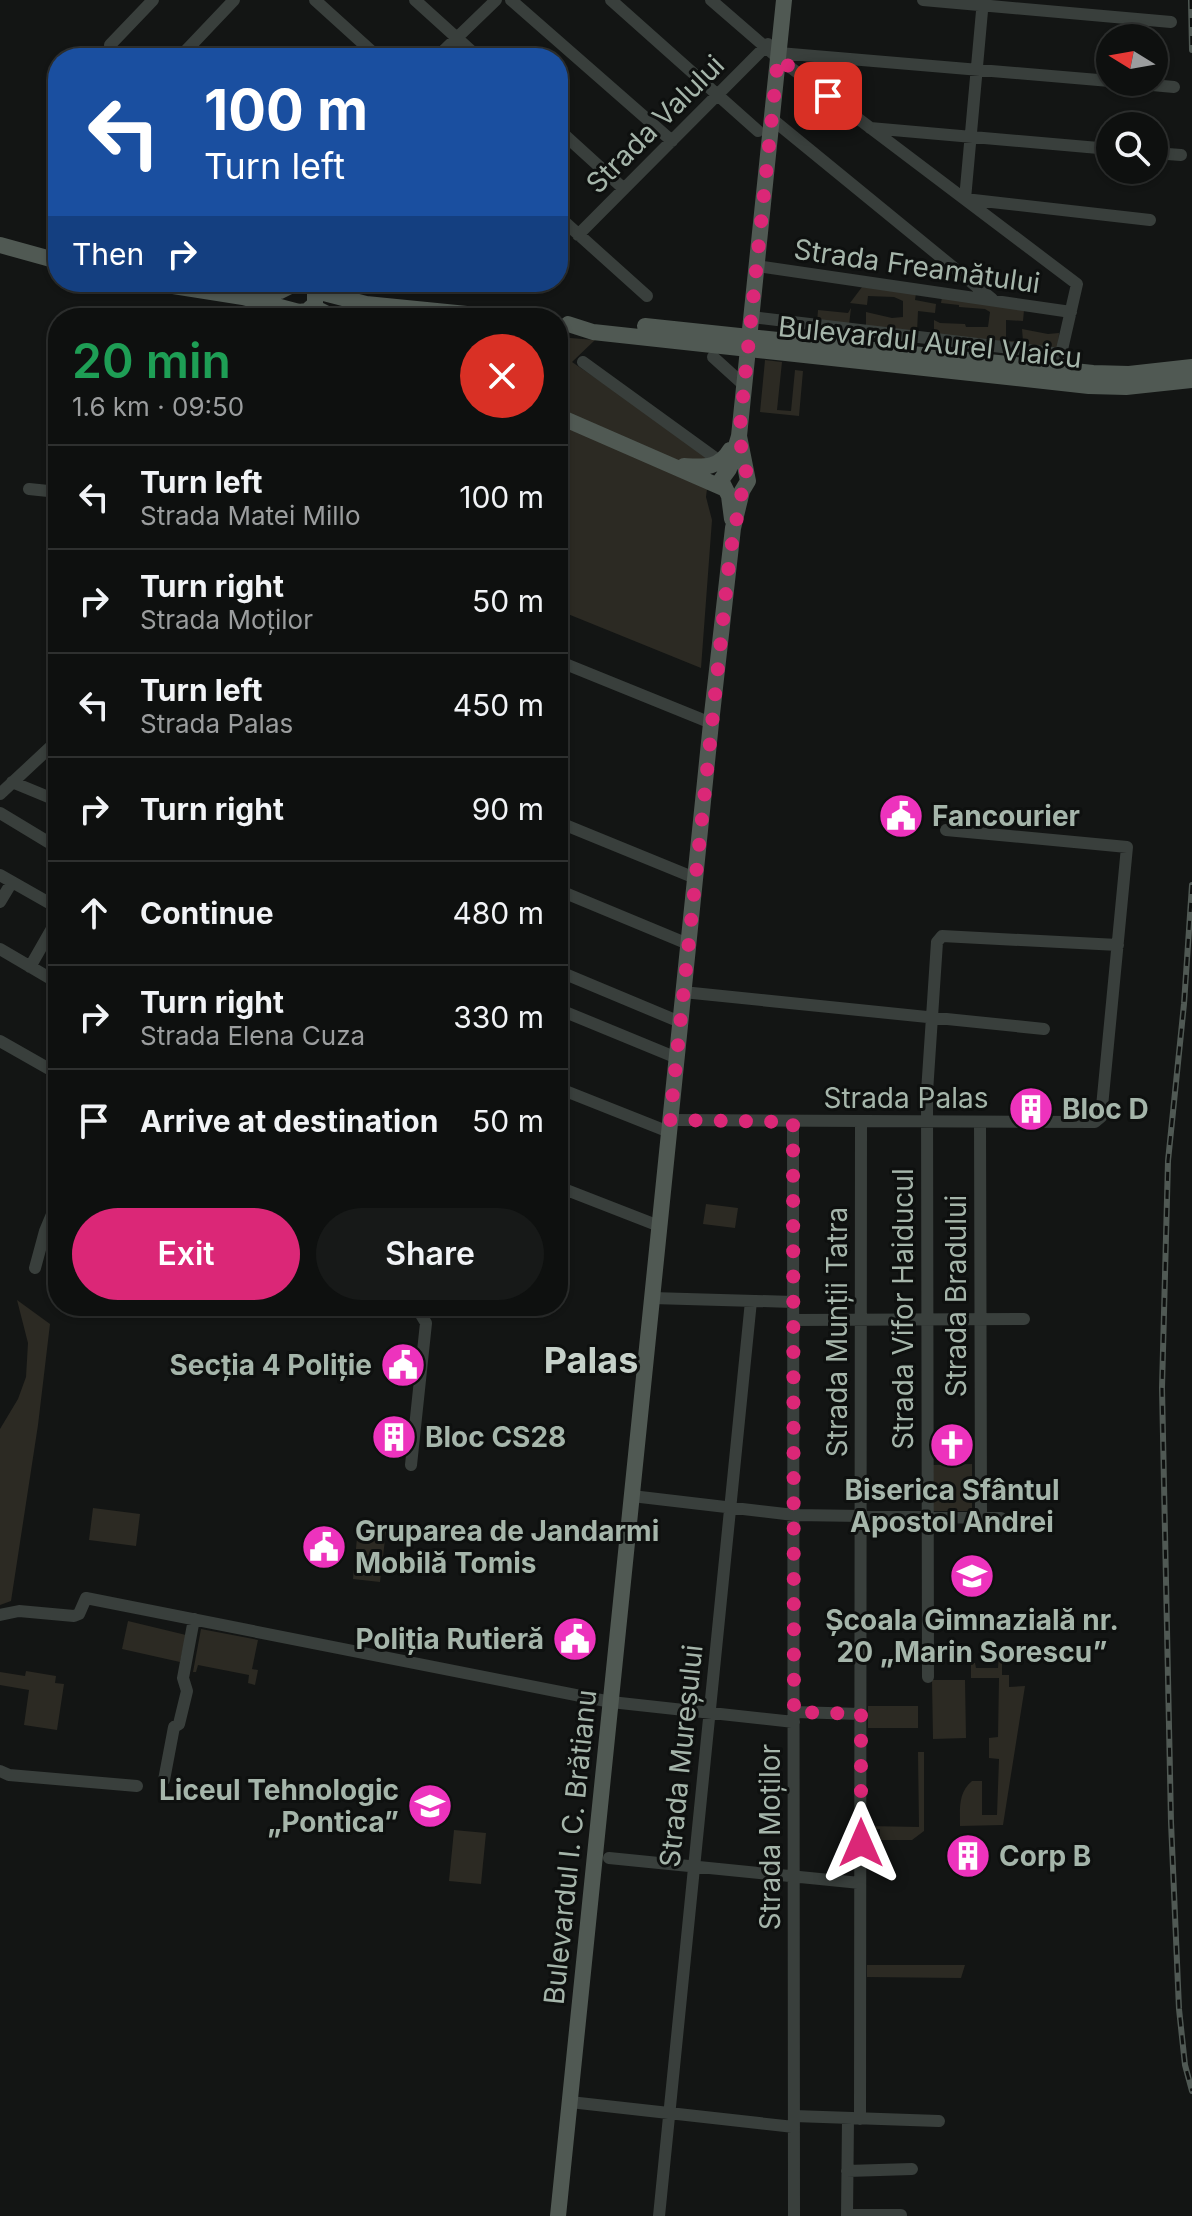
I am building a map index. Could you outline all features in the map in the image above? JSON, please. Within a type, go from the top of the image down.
[{"type":"main road","points":[[731,490],[722,476],[730,468],[739,436],[772,119],[774,53],[781,31],[784,0]]},
{"type":"main road","points":[[0,245],[48,258]]},
{"type":"main road","points":[[211,292],[243,297],[303,297],[406,308]]},
{"type":"main road","points":[[303,297],[320,308]]},
{"type":"main road","name":"Bulevardul Aurel Vlaicu","points":[[568,323],[654,327],[1093,373],[1129,374],[1192,367]]},
{"type":"main road","name":"Bulevardul Aurel Vlaicu","points":[[568,324],[593,332],[1039,381],[1126,387],[1192,380]]},
{"type":"main road","points":[[730,468],[730,450],[741,419]]},
{"type":"main road","points":[[568,420],[670,466],[731,490],[748,481],[730,468],[698,471],[670,466]]},
{"type":"main road","points":[[670,466],[705,485],[718,497],[725,525],[727,579]]},
{"type":"main road","name":"Bulevardul I. C. Brătianu","points":[[558,2216],[733,528],[731,490]]},
{"type":"street","points":[[110,45],[153,0]]},
{"type":"street","points":[[188,48],[234,0]]},
{"type":"street","points":[[315,0],[368,48]]},
{"type":"street","points":[[415,0],[468,48]]},
{"type":"street","points":[[446,48],[496,0]]},
{"type":"street","points":[[511,0],[566,48]]},
{"type":"street","points":[[611,0],[758,131]]},
{"type":"street","points":[[711,0],[870,128],[1077,284],[1061,354],[752,317]]},
{"type":"street","points":[[923,0],[1171,22]]},
{"type":"street","points":[[965,199],[983,3]]},
{"type":"street","points":[[568,50],[672,141]]},
{"type":"street","points":[[774,53],[1096,80]]},
{"type":"street","name":"Strada Valului","points":[[578,235],[718,95],[774,53]]},
{"type":"street","points":[[1168,86],[1174,87]]},
{"type":"street","points":[[772,119],[994,301]]},
{"type":"street","points":[[870,128],[1096,148]]},
{"type":"street","points":[[568,138],[624,189]]},
{"type":"street","points":[[1168,154],[1181,155]]},
{"type":"street","points":[[965,199],[1150,220]]},
{"type":"street","points":[[568,226],[647,296]]},
{"type":"street","name":"Strada Freamătului","points":[[757,266],[1071,312]]},
{"type":"street","points":[[713,357],[745,386]]},
{"type":"street","points":[[583,362],[730,468]]},
{"type":"street","points":[[29,489],[48,491]]},
{"type":"street","points":[[568,665],[711,723]]},
{"type":"street","points":[[0,794],[48,750]]},
{"type":"street","points":[[44,754],[48,756]]},
{"type":"street","points":[[12,782],[48,797]]},
{"type":"street","points":[[0,813],[48,842]]},
{"type":"street","points":[[568,826],[695,878]]},
{"type":"street","points":[[946,830],[1127,847],[1118,945]]},
{"type":"street","points":[[0,875],[48,902]]},
{"type":"street","points":[[0,902],[12,882]]},
{"type":"street","points":[[568,894],[688,944]]},
{"type":"street","points":[[30,967],[48,936]]},
{"type":"street","name":"Strada Vifor Haiducul","points":[[928,1677],[927,1122],[937,942],[942,936],[1118,945]]},
{"type":"street","name":"Strada Palas","points":[[669,1126],[793,1122],[1095,1122],[1101,1117],[1118,945]]},
{"type":"street","points":[[0,949],[48,977]]},
{"type":"street","points":[[568,975],[680,1022]]},
{"type":"street","points":[[683,992],[1044,1029]]},
{"type":"street","points":[[568,1013],[677,1058]]},
{"type":"street","points":[[0,1041],[48,1068]]},
{"type":"street","points":[[568,1091],[669,1126]]},
{"type":"street","name":"Strada Moților","points":[[793,1122],[794,2216]]},
{"type":"street","name":"Strada Munții Tatra","points":[[847,2216],[847,2171],[854,2118],[860,1883],[861,1122]]},
{"type":"street","name":"Strada Bradului","points":[[980,1122],[981,1518]]},
{"type":"street","points":[[568,1191],[659,1226]]},
{"type":"street","points":[[35,1268],[48,1230]]},
{"type":"street","points":[[652,1298],[793,1302]]},
{"type":"street","name":"Strada Mureșului","points":[[659,2216],[751,1301]]},
{"type":"street","points":[[411,1465],[426,1323],[424,1316]]},
{"type":"street","points":[[793,1320],[1024,1319]]},
{"type":"street","points":[[632,1496],[794,1515],[1001,1518]]},
{"type":"street","points":[[0,1615],[19,1611],[74,1616],[79,1614],[86,1598],[611,1702],[709,1713],[794,1717],[861,1714]]},
{"type":"street","points":[[164,1780],[174,1727],[179,1724],[187,1691],[183,1678],[194,1619]]},
{"type":"street","points":[[0,1771],[9,1775],[137,1786]]},
{"type":"street","points":[[609,1858],[860,1883]]},
{"type":"street","points":[[570,2102],[669,2113],[794,2121],[854,2118],[939,2121]]},
{"type":"street","points":[[847,2171],[912,2169]]},
{"type":"street","points":[[847,2216],[901,2215]]},
{"type":"shaded area","points":[[862,287],[916,293],[915,300],[936,304],[935,313],[918,311],[917,332],[934,333],[934,320],[965,324],[966,327],[988,327],[990,312],[941,303],[942,297],[1024,310],[1023,321],[1006,320],[1006,341],[1023,341],[1022,329],[1059,333],[1058,349],[817,323],[818,310],[848,313],[851,308],[849,325],[866,325],[866,312],[892,318],[903,317],[903,301],[894,297],[868,296],[867,305],[850,303]]},
{"type":"shaded area","points":[[568,338],[595,340],[572,362],[717,460],[710,464],[706,497],[712,520],[701,668],[568,614]]},
{"type":"shaded area","points":[[765,360],[782,362],[777,410],[791,411],[795,370],[803,371],[799,416],[760,412]]},
{"type":"shaded area","points":[[706,1204],[738,1208],[735,1228],[703,1224]]},
{"type":"shaded area","points":[[17,1300],[50,1324],[11,1601],[0,1605],[0,1429],[18,1399],[26,1377],[28,1343]]},
{"type":"shaded area","points":[[972,1464],[972,1511],[932,1511],[932,1465]]},
{"type":"shaded area","points":[[93,1508],[140,1514],[136,1546],[89,1540]]},
{"type":"shaded area","points":[[358,1528],[386,1531],[380,1582],[353,1579]]},
{"type":"shaded area","points":[[128,1621],[186,1635],[180,1662],[122,1649]]},
{"type":"shaded area","points":[[201,1629],[258,1640],[252,1669],[258,1670],[255,1685],[248,1683],[249,1675],[198,1665],[196,1672],[193,1672]]},
{"type":"shaded area","points":[[999,1655],[1002,1655],[1002,1675],[1009,1675],[1009,1687],[1025,1686],[1003,1825],[960,1826],[962,1796],[972,1781],[982,1781],[982,1815],[997,1815],[999,1759],[989,1758],[989,1738],[998,1737],[999,1678],[971,1678],[971,1663],[975,1663],[976,1668],[998,1668]]},
{"type":"shaded area","points":[[26,1671],[56,1676],[55,1683],[64,1684],[57,1730],[24,1725],[29,1690],[0,1685],[0,1672],[25,1676]]},
{"type":"shaded area","points":[[932,1680],[965,1680],[966,1738],[933,1739]]},
{"type":"shaded area","points":[[868,1706],[918,1706],[918,1728],[868,1728]]},
{"type":"shaded area","points":[[918,1752],[924,1752],[924,1831],[912,1840],[877,1840],[880,1829],[873,1829],[867,1841],[867,1826],[919,1827]]},
{"type":"shaded area","points":[[454,1830],[486,1833],[481,1884],[449,1881]]},
{"type":"shaded area","points":[[867,1965],[965,1965],[961,1978],[867,1977]]},
{"type":"railway","points":[[1191,0],[1192,50]]},
{"type":"railway","points":[[1192,885],[1168,1161],[1162,1388],[1171,1822],[1179,2009],[1185,2065],[1192,2091]]},
{"type":"place","name":"Fancourier","points":[[901,816]]},
{"type":"place","name":"Bloc D","points":[[1031,1109]]},
{"type":"place","name":"Secția 4 Poliție","points":[[403,1365]]},
{"type":"place","name":"Bloc CS28","points":[[394,1437]]},
{"type":"place","name":"Biserica Sfântul Apostol Andrei","points":[[952,1445]]},
{"type":"place","name":"Gruparea de Jandarmi Mobilă Tomis","points":[[324,1547]]},
{"type":"place","name":"Școala Gimnazială nr. 20 „Marin Sorescu”","points":[[972,1576]]},
{"type":"place","name":"Poliția Rutieră","points":[[575,1639]]},
{"type":"place","name":"Liceul Tehnologic „Pontica”","points":[[430,1806]]},
{"type":"place","name":"Corp B","points":[[968,1856]]},
{"type":"district","name":"Palas","points":[[591,1360]]},
{"type":"route","points":[[828,96],[778,58],[739,436],[748,481],[742,491],[733,528],[670,1120],[793,1122],[794,1712],[861,1714],[861,1843]]}]
